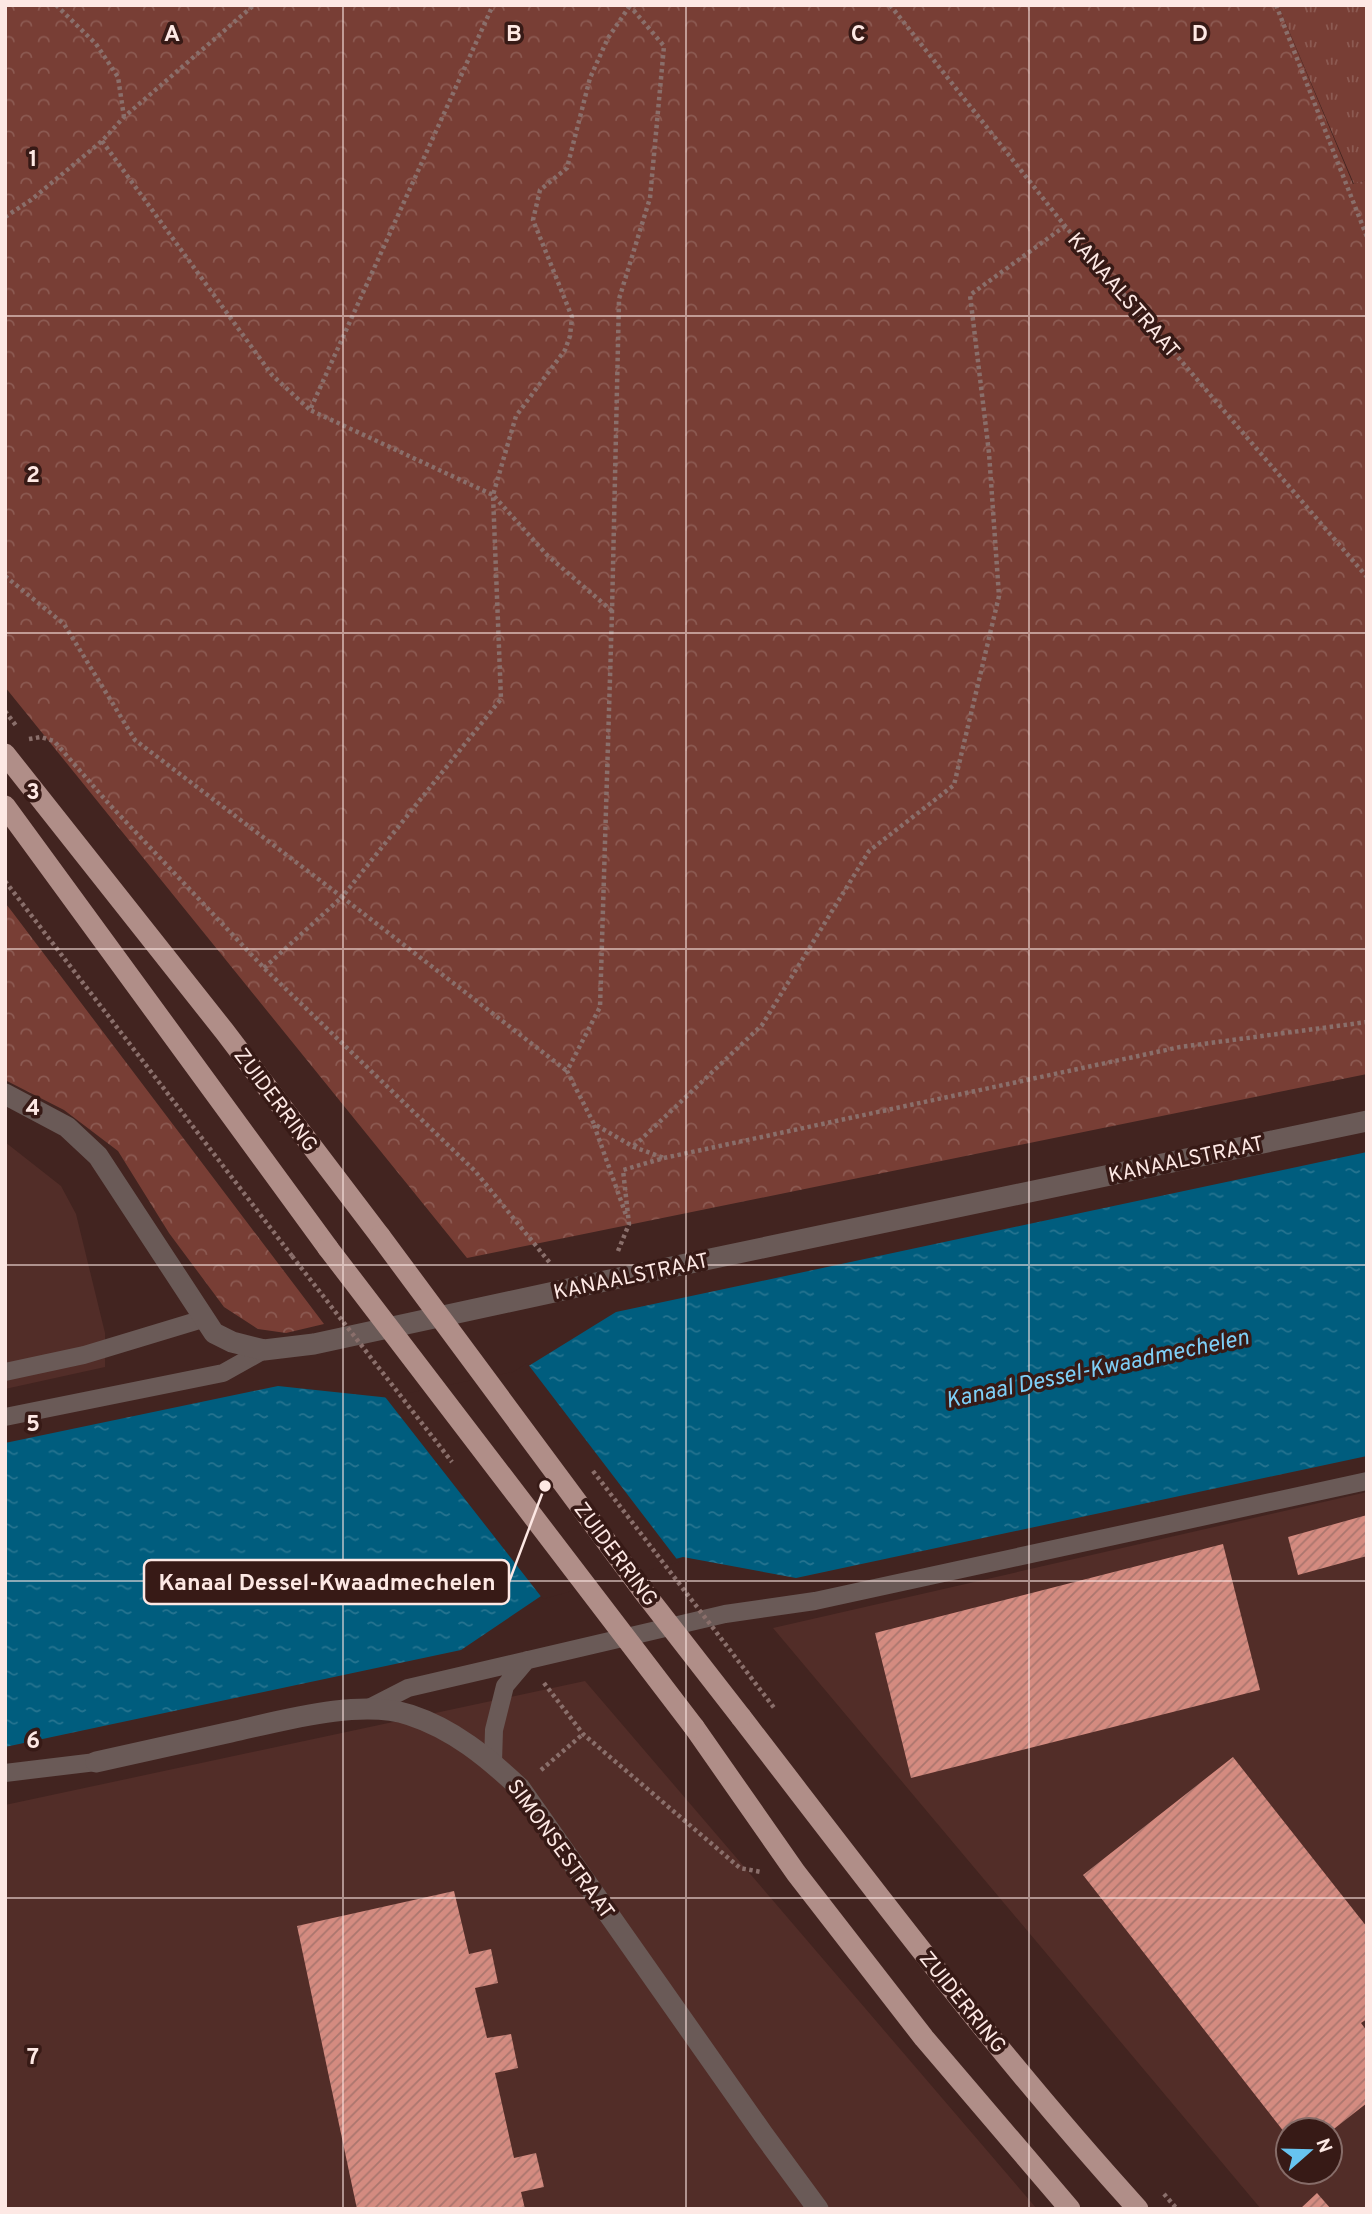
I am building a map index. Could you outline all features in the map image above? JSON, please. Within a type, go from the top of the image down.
[{"type":"highway","name":"ZUIDERRING","points":[[5,754],[225,1032],[643,1591],[917,1945],[1013,2063],[1138,2209]]},
{"type":"highway","name":"ZUIDERRING","points":[[5,806],[328,1248],[694,1727],[796,1873],[898,2005],[1070,2209]]},
{"type":"street","name":"KANAALSTRAAT","points":[[5,1094],[67,1127],[98,1156],[214,1333],[232,1342],[264,1350],[314,1345],[571,1288],[1367,1121]]},
{"type":"street","name":"SIMONSESTRAAT","points":[[96,1762],[316,1713],[367,1709],[408,1714],[455,1735],[493,1762],[520,1788],[818,2209]]},
{"type":"lane","points":[[5,1372],[84,1355],[203,1320]]},
{"type":"lane","points":[[5,1418],[223,1373],[264,1350]]},
{"type":"lane","points":[[367,1709],[408,1688],[725,1614],[815,1601],[1367,1481]]},
{"type":"lane","points":[[493,1762],[494,1730],[505,1686],[527,1660]]},
{"type":"lane","points":[[5,1773],[96,1762]]},
{"type":"path","points":[[56,5],[96,44],[118,77],[124,117]]},
{"type":"path","points":[[5,216],[31,200],[102,141],[124,117],[254,5]]},
{"type":"path","points":[[310,410],[493,5]]},
{"type":"path","name":"KANAALSTRAAT","points":[[890,5],[1065,226],[1367,577]]},
{"type":"path","points":[[1276,5],[1367,237]]},
{"type":"path","points":[[264,968],[342,897],[501,699],[493,495],[516,416],[565,350],[572,317],[533,220],[540,190],[567,168],[590,78],[608,38],[629,6],[664,46],[650,198],[619,299],[600,1007],[567,1071]]},
{"type":"path","points":[[102,141],[272,375],[310,410],[493,495],[547,555],[612,612]]},
{"type":"path","points":[[634,1147],[762,1025],[869,851],[954,785],[999,596],[989,453],[970,295],[1065,226]]},
{"type":"path","points":[[5,576],[64,624],[135,740],[567,1071],[594,1124],[629,1224]]},
{"type":"path","points":[[26,739],[41,737],[54,741],[109,804],[264,968],[475,1171],[571,1288]]},
{"type":"path","points":[[5,881],[292,1256]]},
{"type":"path","points":[[605,1281],[629,1224],[623,1170],[664,1158],[1180,1047],[1367,1022]]},
{"type":"path","points":[[594,1124],[634,1147],[664,1158]]},
{"type":"path","points":[[527,1660],[583,1734],[740,1868],[766,1873]]},
{"type":"path","points":[[520,1788],[583,1734]]},
{"type":"path","points":[[1162,2192],[1177,2209]]},
{"type":"shaded area","points":[[5,1142],[61,1186],[76,1214],[105,1333],[105,1367],[5,1389]]},
{"type":"shaded area","points":[[1367,1492],[1367,2209],[1261,2209],[773,1628]]},
{"type":"shaded area","points":[[585,1681],[1037,2209],[5,2209],[5,1805]]},
{"type":"green space","points":[[5,5],[1278,5],[1353,184],[1367,180],[1367,1074],[467,1258],[5,687]]},
{"type":"green space","points":[[1278,5],[1367,5],[1367,180],[1354,184]]},
{"type":"green space","points":[[5,903],[324,1324],[286,1333],[258,1329],[224,1307],[169,1233],[118,1151],[64,1110],[5,1080]]},
{"type":"water","points":[[1367,1152],[1367,1456],[796,1578],[683,1557],[544,1594],[461,1650],[5,1747],[5,1443],[278,1386],[400,1399],[514,1375],[616,1312]]},
{"type":"pier","points":[[527,1363],[679,1562],[543,1599],[382,1393],[399,1395],[513,1372]]},
{"type":"building","points":[[1367,1515],[1367,1556],[1298,1575],[1288,1537]]},
{"type":"building","points":[[1223,1544],[1260,1690],[911,1778],[875,1633]]},
{"type":"building","points":[[1233,1757],[1367,1927],[1367,2019],[1361,2023],[1367,2031],[1367,2103],[1344,2121],[1344,2116],[1274,2116],[1274,2119],[1083,1875]]},
{"type":"building","points":[[454,1891],[469,1954],[491,1949],[498,1983],[475,1988],[487,2038],[511,2034],[518,2068],[495,2073],[514,2158],[536,2153],[544,2187],[521,2192],[525,2209],[357,2209],[297,1926]]},
{"type":"building","points":[[1317,2193],[1331,2209],[1300,2209]]},
{"type":"place","name":"Kanaal Dessel-Kwaadmechelen","points":[[545,1486]]}]
